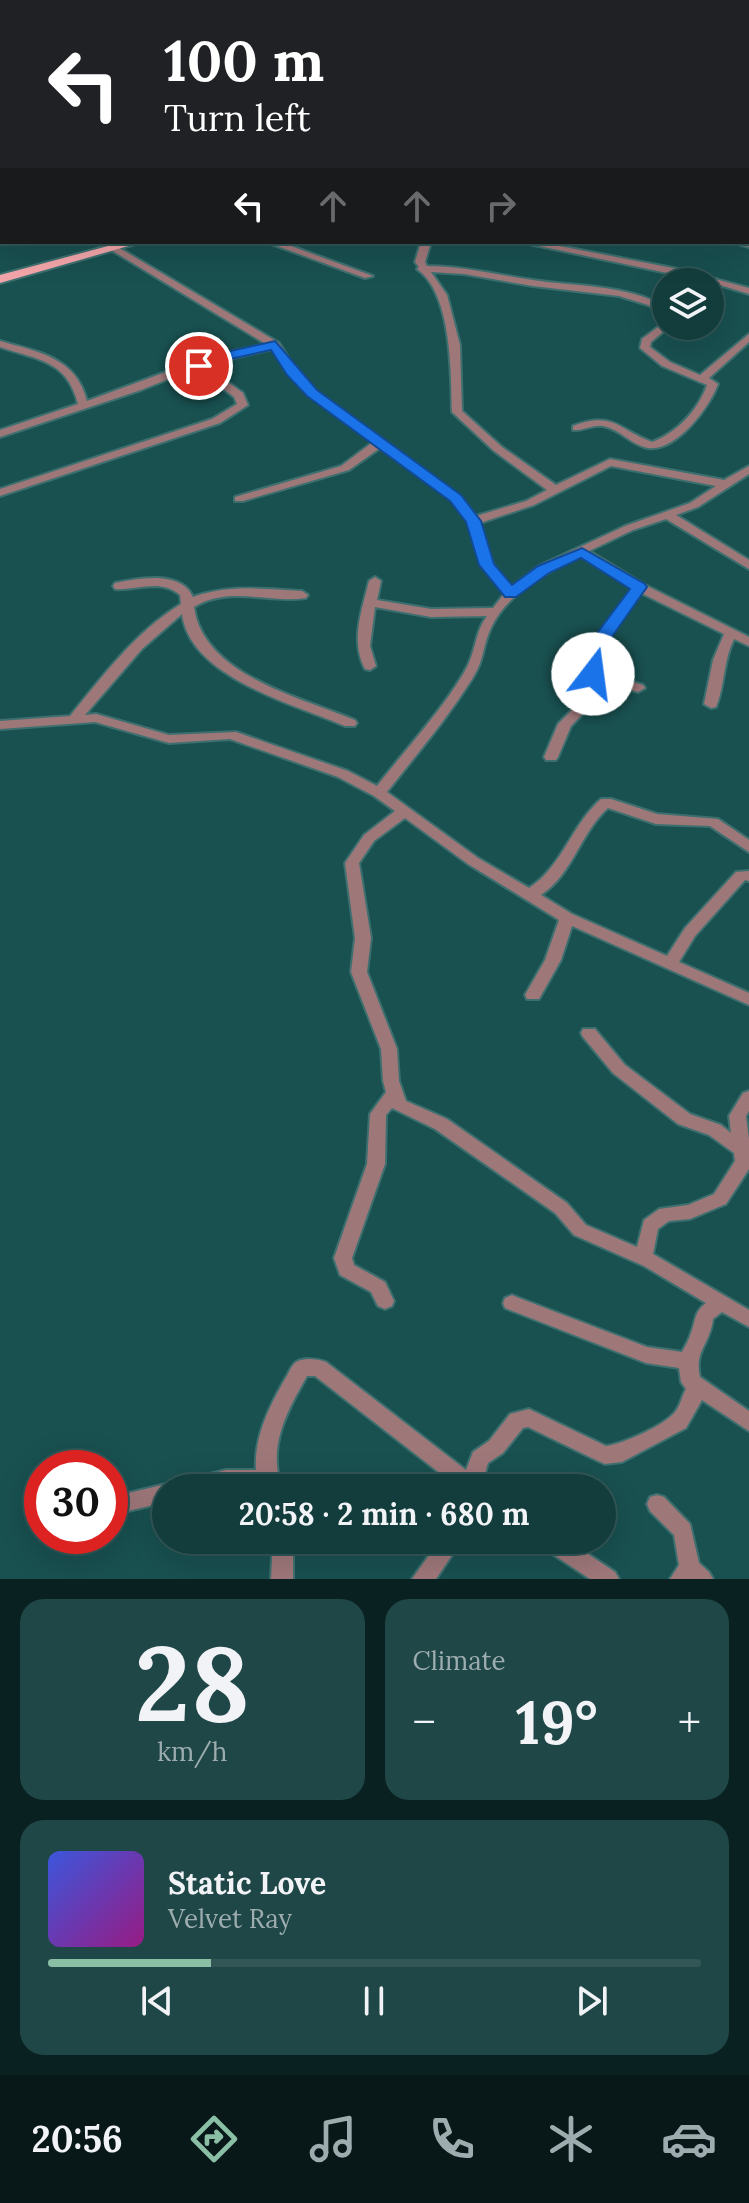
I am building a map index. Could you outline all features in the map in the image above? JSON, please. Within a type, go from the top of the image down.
[{"type":"main road","points":[[0,279],[128,244]]},
{"type":"street","points":[[277,244],[368,276]]},
{"type":"street","points":[[425,244],[422,269],[442,295],[455,345],[454,399],[457,412],[470,427],[555,490]]},
{"type":"street","points":[[535,244],[678,272],[749,291]]},
{"type":"street","points":[[113,248],[275,345],[292,372],[312,393],[456,498],[474,521],[487,565],[510,594]]},
{"type":"street","points":[[422,269],[467,269],[530,282],[604,291],[652,304]]},
{"type":"street","points":[[577,428],[601,421],[645,443],[657,444],[683,426],[713,384],[666,364],[645,348],[646,341],[652,336]]},
{"type":"street","points":[[702,379],[749,337]]},
{"type":"street","points":[[0,344],[48,358],[73,373],[83,405]]},
{"type":"street","points":[[0,434],[199,366],[208,360],[275,345]]},
{"type":"street","points":[[0,493],[216,421],[243,405],[239,395],[199,366]]},
{"type":"street","points":[[239,499],[345,468],[379,443]]},
{"type":"street","points":[[474,521],[500,514],[610,462],[726,484]]},
{"type":"street","points":[[379,793],[469,674],[478,656],[479,640],[510,594],[543,569],[629,528],[669,516],[749,469]]},
{"type":"street","points":[[669,516],[749,565]]},
{"type":"street","points":[[582,552],[639,587],[749,642]]},
{"type":"street","points":[[119,586],[157,581],[172,584],[186,594],[185,607],[191,628],[227,669],[250,683],[350,723]]},
{"type":"street","points":[[370,666],[364,655],[364,633],[375,581]]},
{"type":"street","points":[[551,757],[565,724],[586,703],[601,640],[639,587]]},
{"type":"street","points":[[74,720],[157,630],[185,607],[218,593],[302,595]]},
{"type":"street","points":[[371,603],[431,613],[495,612]]},
{"type":"street","points":[[711,704],[718,679],[716,660],[731,633]]},
{"type":"street","points":[[593,674],[638,688]]},
{"type":"street","points":[[0,725],[96,718],[169,739],[231,735],[343,774],[379,793],[473,861],[567,918],[749,999]]},
{"type":"street","points":[[530,895],[549,882],[581,827],[591,813],[606,802],[656,819],[713,822],[749,847]]},
{"type":"street","points":[[405,811],[369,838],[352,863],[363,938],[359,972],[389,1049],[394,1094],[399,1105],[441,1124],[561,1208],[580,1230],[638,1256],[749,1319]]},
{"type":"street","points":[[670,963],[690,932],[745,875],[749,856]]},
{"type":"street","points":[[533,995],[553,960],[567,918]]},
{"type":"street","points":[[589,1033],[619,1069],[684,1119],[715,1130],[746,1153]]},
{"type":"street","points":[[385,1301],[378,1287],[346,1270],[343,1258],[376,1164],[378,1114],[394,1094]]},
{"type":"street","points":[[638,1256],[646,1250],[650,1225],[665,1214],[690,1212],[720,1199],[744,1162],[746,1153],[737,1116],[749,1097]]},
{"type":"street","points":[[512,1303],[646,1355],[687,1361]]},
{"type":"street","points":[[720,1303],[704,1315],[702,1331],[687,1361],[691,1382],[749,1422]]},
{"type":"street","points":[[269,1474],[266,1450],[280,1406],[302,1368],[319,1368],[455,1474]]},
{"type":"street","points":[[476,1474],[480,1458],[496,1447],[517,1420],[529,1418],[605,1455],[622,1453],[679,1422],[690,1406],[692,1395],[702,1392]]},
{"type":"street","points":[[128,1502],[152,1496]]},
{"type":"street","points":[[657,1504],[683,1531],[691,1575]]},
{"type":"street","points":[[282,1579],[283,1554]]},
{"type":"street","points":[[423,1579],[442,1554]]},
{"type":"street","points":[[570,1554],[608,1579]]},
{"type":"route","points":[[199,366],[208,360],[275,345],[292,372],[312,393],[456,498],[474,521],[478,544],[487,565],[510,594],[543,569],[582,552],[639,587],[601,640],[593,674]]}]
